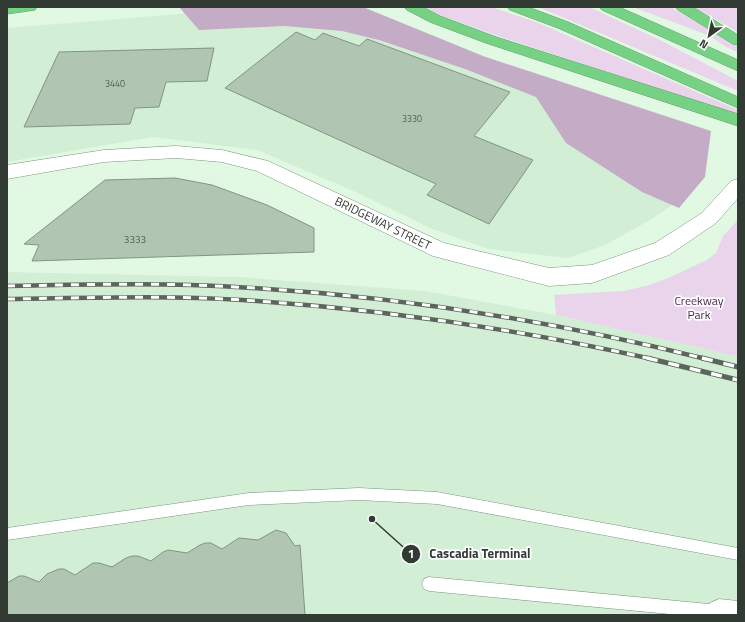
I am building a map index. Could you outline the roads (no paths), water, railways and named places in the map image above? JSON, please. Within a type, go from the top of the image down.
[{"type":"highway","points":[[7,10],[30,7]]},
{"type":"highway","points":[[412,7],[435,19],[491,40],[738,120]]},
{"type":"highway","points":[[515,7],[563,25],[738,103]]},
{"type":"highway","points":[[607,7],[738,66]]},
{"type":"highway","points":[[683,7],[738,41]]},
{"type":"street","name":"BRIDGEWAY STREET","points":[[7,172],[104,156],[176,152],[222,156],[262,166],[440,250],[549,277],[592,274],[662,249],[709,218],[738,186]]},
{"type":"lane","points":[[7,534],[249,498],[359,494],[437,498],[738,554]]},
{"type":"lane","points":[[429,584],[725,614]]},
{"type":"railway","points":[[7,286],[168,284],[321,293],[450,308],[515,319],[642,344],[706,359]]},
{"type":"railway","points":[[7,299],[124,297],[213,298],[294,304],[448,322],[550,338],[652,359]]},
{"type":"railway","points":[[647,358],[738,380]]},
{"type":"railway","points":[[702,358],[706,359]]},
{"type":"railway","points":[[706,359],[738,367]]},
{"type":"place","name":"Cascadia Terminal","points":[[372,519]]},
{"type":"park label","name":"Creekway Park","points":[[699,307]]}]
